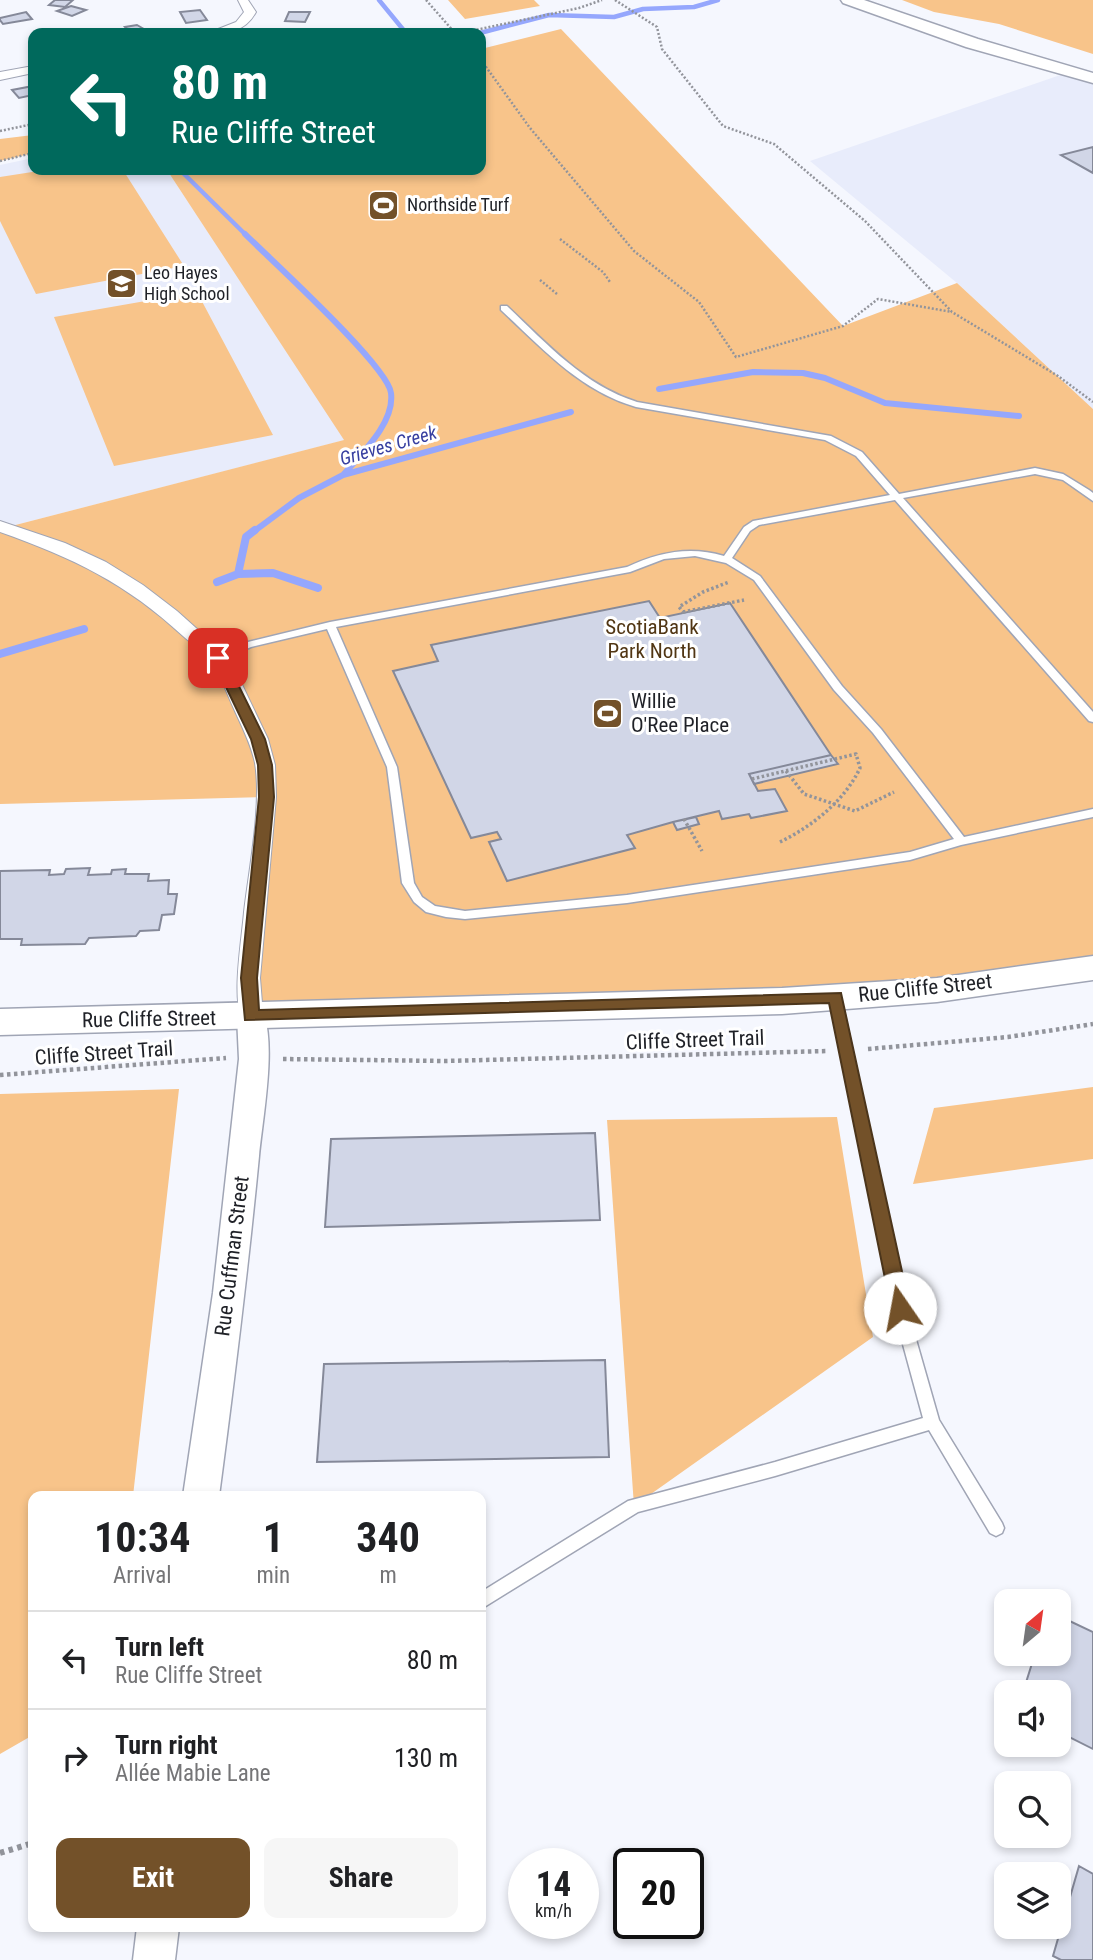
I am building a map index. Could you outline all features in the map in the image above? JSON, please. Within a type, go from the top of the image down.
[{"type":"main road","points":[[849,0],[972,43],[1093,78]]},
{"type":"main road","name":"Rue Cliffe Street","points":[[0,1022],[769,1001],[937,990],[1093,968]]},
{"type":"street","points":[[230,28],[247,19],[250,12],[243,0]]},
{"type":"street","points":[[0,76],[28,70]]},
{"type":"street","points":[[0,526],[59,547],[100,566],[171,615],[218,658],[258,739],[265,765],[266,797],[249,978],[251,1016]]},
{"type":"street","name":"Rue Cuffman Street","points":[[202,1491],[229,1293],[254,1059],[251,1016]]},
{"type":"street","points":[[154,1960],[157,1932]]},
{"type":"lane","points":[[504,308],[589,384],[611,397],[828,438],[868,461],[1093,719]]},
{"type":"lane","points":[[726,560],[747,528],[756,523],[1035,471],[1055,472],[1074,480],[1093,498]]},
{"type":"lane","points":[[218,658],[248,645],[330,625],[630,569],[651,558],[670,554],[691,552],[726,560],[747,569],[757,578],[838,688],[877,731],[961,841]]},
{"type":"lane","points":[[330,625],[392,767],[408,883],[424,907],[443,914],[465,915],[627,899],[910,856],[961,841],[1093,813]]},
{"type":"lane","points":[[835,997],[902,1315],[932,1422],[996,1528]]},
{"type":"lane","points":[[486,1598],[634,1506],[775,1469],[932,1422]]},
{"type":"path","points":[[426,0],[451,28]]},
{"type":"path","points":[[486,29],[602,0]]},
{"type":"path","points":[[615,0],[657,27],[662,49],[723,126],[774,144],[866,221],[953,312],[1058,376],[1093,402]]},
{"type":"path","points":[[486,67],[530,128],[634,251],[699,302],[736,357],[843,326],[878,299],[953,312]]},
{"type":"path","points":[[0,131],[28,125]]},
{"type":"path","points":[[0,161],[28,154]]},
{"type":"path","points":[[560,239],[603,272],[610,282]]},
{"type":"path","points":[[540,280],[557,294]]},
{"type":"path","points":[[730,582],[709,587],[679,607],[684,612],[744,600]]},
{"type":"path","points":[[752,779],[856,754],[860,768],[856,779],[791,838],[778,843]]},
{"type":"path","points":[[786,771],[804,794],[855,811],[894,792]]},
{"type":"path","points":[[684,820],[702,850]]},
{"type":"path","name":"Cliffe Street Trail","points":[[296,1059],[459,1061],[848,1051],[1008,1037],[1093,1024]]},
{"type":"path","name":"Cliffe Street Trail","points":[[0,1075],[187,1063],[209,1058]]},
{"type":"path","points":[[0,1853],[28,1845]]},
{"type":"shaded area","points":[[1069,72],[1093,78],[1093,409],[957,283],[810,161]]},
{"type":"shaded area","name":"Leo Hayes High School","points":[[28,159],[28,175],[170,175],[345,440],[0,529],[0,165]]},
{"type":"green space","points":[[448,0],[534,0],[540,6],[465,19]]},
{"type":"green space","points":[[902,0],[1093,0],[1093,54],[999,24],[934,12]]},
{"type":"green space","name":"ScotiaBank Park North","points":[[561,29],[843,326],[957,283],[1093,409],[1093,968],[937,990],[251,1016],[266,797],[0,804],[0,529],[344,440],[170,175],[486,175],[486,48]]},
{"type":"green space","points":[[28,136],[28,154],[0,161],[0,139]]},
{"type":"green space","points":[[28,173],[28,175],[126,175],[184,266],[36,294],[0,221],[0,177]]},
{"type":"green space","points":[[197,292],[273,435],[114,466],[54,317]]},
{"type":"green space","points":[[1093,1087],[1093,1159],[913,1184],[934,1108]]},
{"type":"green space","points":[[179,1089],[134,1491],[28,1491],[28,1738],[0,1754],[0,1094]]},
{"type":"green space","points":[[837,1117],[873,1337],[634,1506],[607,1120]]},
{"type":"building","points":[[55,0],[73,0],[65,7],[49,5]]},
{"type":"building","points":[[71,6],[86,10],[72,16],[57,11]]},
{"type":"building","points":[[200,10],[207,20],[186,23],[180,12]]},
{"type":"building","points":[[26,12],[32,19],[3,24],[0,20],[0,18]]},
{"type":"building","points":[[289,12],[310,12],[305,22],[285,21]]},
{"type":"building","points":[[137,25],[142,28],[126,28]]},
{"type":"building","points":[[28,87],[28,96],[19,98],[12,90]]},
{"type":"building","points":[[1093,147],[1093,173],[1061,155]]},
{"type":"building","name":"Willie O'Ree Place","points":[[649,601],[660,618],[730,603],[831,755],[749,774],[758,791],[775,789],[787,811],[751,818],[749,814],[722,819],[719,811],[673,822],[627,835],[635,848],[507,881],[489,842],[501,839],[497,832],[471,838],[393,671],[438,661],[431,645]]},
{"type":"building","points":[[831,755],[838,764],[754,784],[749,774]]},
{"type":"building","points":[[696,817],[699,824],[677,830],[673,822]]},
{"type":"building","points":[[90,868],[88,875],[111,874],[112,870],[126,869],[125,874],[149,874],[148,881],[169,880],[168,894],[177,894],[174,914],[162,915],[159,930],[140,931],[136,936],[89,938],[85,944],[21,945],[22,939],[0,939],[0,871],[50,870],[49,875],[64,874],[66,869]]},
{"type":"building","points":[[595,1133],[600,1220],[325,1227],[331,1139]]},
{"type":"building","points":[[605,1360],[609,1457],[317,1462],[324,1364]]},
{"type":"building","points":[[1071,1622],[1093,1632],[1093,1749],[1071,1738],[1071,1680],[1027,1680],[1031,1666],[1071,1666]]},
{"type":"building","points":[[1079,1866],[1093,1874],[1093,1960],[1061,1960],[1053,1956],[1058,1939],[1071,1939],[1071,1894]]},
{"type":"waterway","points":[[379,0],[402,28]]},
{"type":"waterway","points":[[486,31],[549,15],[614,17],[643,9],[694,7],[718,0]]},
{"type":"waterway","points":[[185,175],[247,236]]},
{"type":"waterway","points":[[245,234],[371,360],[385,379],[391,393],[388,416],[382,427],[343,475]]},
{"type":"waterway","name":"Grieves Creek","points":[[659,389],[753,372],[803,373],[825,378],[885,403],[1019,416]]},
{"type":"waterway","name":"Grieves Creek","points":[[343,475],[571,412]]},
{"type":"waterway","name":"Grieves Creek","points":[[253,532],[299,498],[343,475]]},
{"type":"waterway","name":"Grieves Creek","points":[[238,574],[246,537],[255,530]]},
{"type":"waterway","points":[[238,574],[273,573],[318,588]]},
{"type":"waterway","name":"Grieves Creek","points":[[217,582],[238,574]]},
{"type":"waterway","name":"Grieves Creek","points":[[0,654],[84,629]]},
{"type":"place","name":"Northside Turf","points":[[384,205]]},
{"type":"place","name":"Leo Hayes High School","points":[[121,283]]},
{"type":"place","name":"Willie O'Ree Place","points":[[608,713]]},
{"type":"route","points":[[218,658],[258,739],[265,765],[266,797],[249,978],[251,1016],[782,1001],[835,997],[900,1308]]}]
